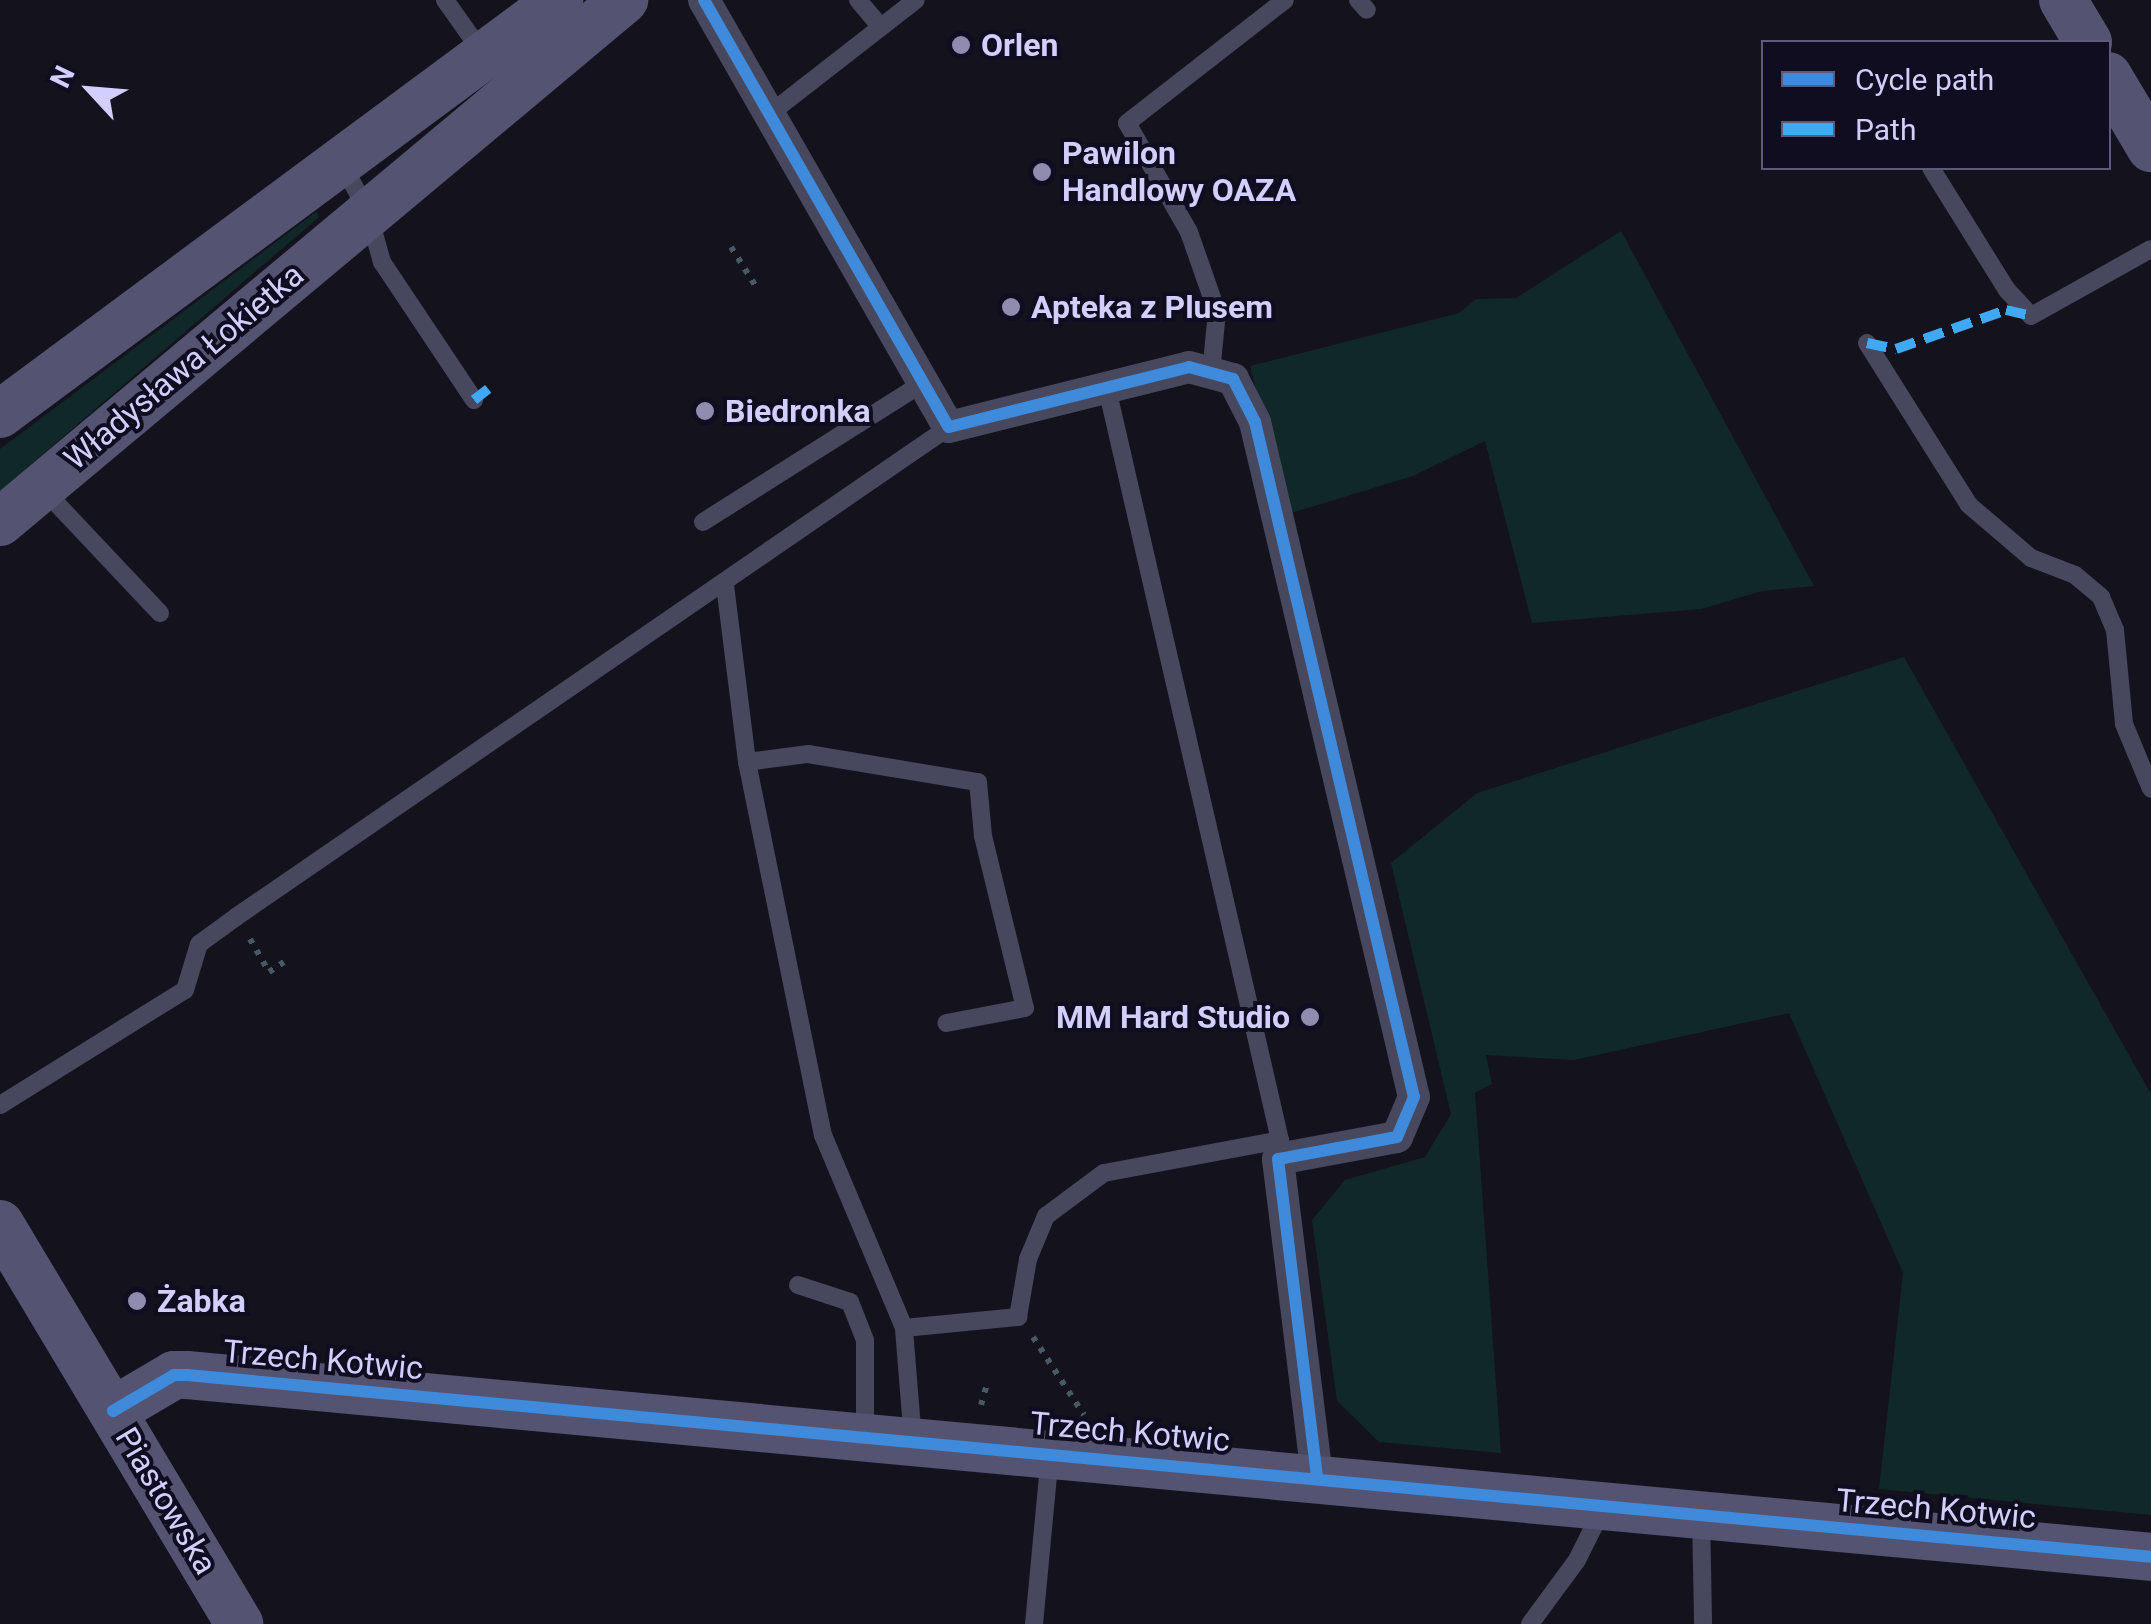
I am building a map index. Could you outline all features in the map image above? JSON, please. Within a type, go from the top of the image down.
[{"type":"street","name":"Władysława Łokietka","points":[[0,414],[339,158],[559,0]]},
{"type":"street","name":"Władysława Łokietka","points":[[0,522],[624,0]]},
{"type":"street","points":[[704,0],[772,112],[811,194],[949,427],[1106,384],[1189,367],[1233,379],[1256,422],[1414,1097],[1397,1137],[1279,1149],[1316,1478]]},
{"type":"street","points":[[2063,0],[2087,40]]},
{"type":"street","points":[[2111,81],[2151,148]]},
{"type":"street","name":"Piastowska","points":[[7,1252],[113,1411],[239,1624]]},
{"type":"street","name":"Trzech Kotwic","points":[[113,1411],[174,1374],[1070,1453],[2151,1557]]},
{"type":"lane","points":[[445,0],[485,56]]},
{"type":"lane","points":[[858,0],[880,27]]},
{"type":"lane","points":[[772,112],[916,0]]},
{"type":"lane","points":[[1211,373],[1217,312],[1190,232],[1127,123],[1285,0]]},
{"type":"lane","points":[[339,158],[368,212],[382,262],[474,400]]},
{"type":"lane","points":[[1931,170],[2007,290],[2031,316],[2151,249]]},
{"type":"lane","points":[[1867,342],[1970,505],[2031,558],[2075,575],[2102,597],[2116,630],[2124,724],[2151,789]]},
{"type":"lane","points":[[704,522],[921,384]]},
{"type":"lane","points":[[904,1328],[1018,1317],[1028,1258],[1046,1216],[1104,1173],[1279,1149],[1106,384]]},
{"type":"lane","points":[[0,1105],[185,990],[200,944],[236,917],[725,585],[949,427]]},
{"type":"lane","points":[[42,488],[160,613]]},
{"type":"lane","points":[[725,585],[747,762],[823,1136],[904,1328],[913,1441]]},
{"type":"lane","points":[[747,762],[808,754],[978,782],[983,836],[1025,1008],[946,1023]]},
{"type":"lane","points":[[798,1284],[850,1302],[865,1340],[865,1436]]},
{"type":"lane","points":[[1034,1624],[1070,1453]]},
{"type":"lane","points":[[1530,1624],[1577,1560],[1604,1505]]},
{"type":"lane","points":[[1701,1514],[1698,1600],[1703,1624]]},
{"type":"path","points":[[730,248],[755,285]]},
{"type":"path","points":[[236,917],[269,972],[284,962]]},
{"type":"path","points":[[1018,1317],[1084,1414],[1070,1453]]},
{"type":"green space","points":[[316,212],[319,217],[0,491],[0,449]]},
{"type":"green space","points":[[1621,231],[1814,586],[1762,591],[1701,609],[1532,623],[1485,441],[1413,476],[1288,514],[1250,366],[1459,313],[1476,299],[1516,298]]},
{"type":"green space","points":[[1904,657],[2151,1094],[2151,1515],[1879,1489],[1903,1273],[1789,1013],[1574,1060],[1486,1055],[1492,1084],[1475,1093],[1501,1453],[1379,1442],[1337,1401],[1312,1220],[1345,1180],[1425,1157],[1451,1114],[1391,863],[1477,793]]},
{"type":"marked path","points":[[1867,343],[1896,349],[2006,310],[2031,316]]},
{"type":"marked path","points":[[474,400],[488,389]]},
{"type":"cycle path","points":[[704,0],[949,427],[1189,367],[1233,379],[1255,422],[1414,1097],[1397,1137],[1278,1159],[1317,1478]]},
{"type":"cycle path","points":[[113,1411],[174,1375],[187,1375],[2151,1557]]},
{"type":"place","name":"Orlen","points":[[961,45]]},
{"type":"place","name":"Pawilon Handlowy OAZA","points":[[1042,172]]},
{"type":"place","name":"Apteka z Plusem","points":[[1011,307]]},
{"type":"place","name":"Biedronka","points":[[705,411]]},
{"type":"place","name":"MM Hard Studio","points":[[1310,1017]]},
{"type":"place","name":"Żabka","points":[[137,1301]]}]
